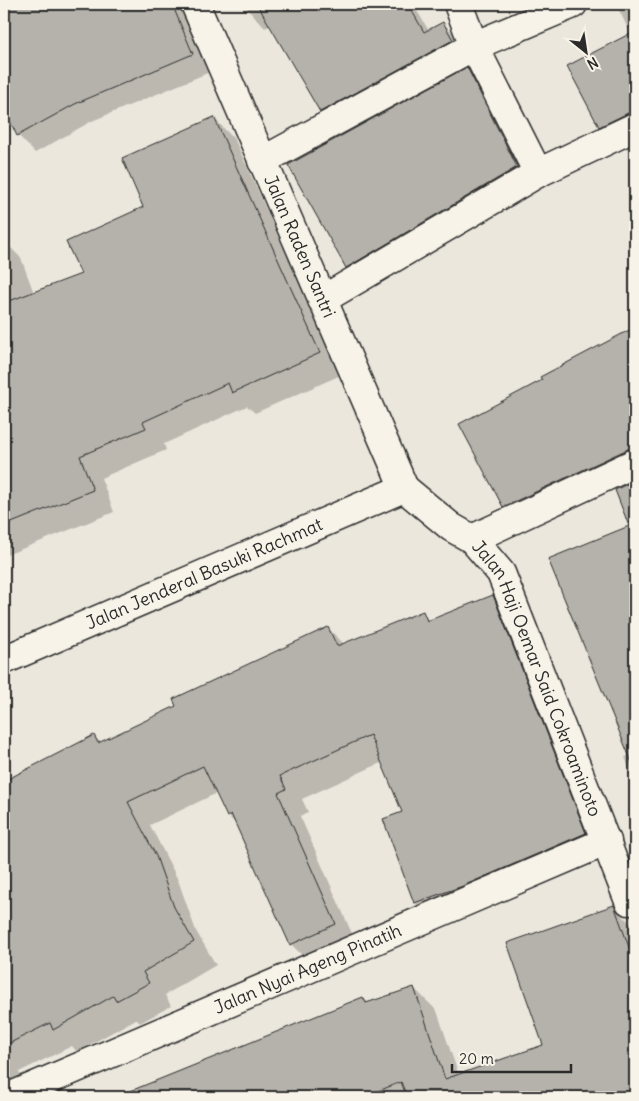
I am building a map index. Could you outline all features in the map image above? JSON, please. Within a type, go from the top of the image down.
[{"type":"street","name":"Jalan Raden Santri","points":[[195,4],[404,488]]},
{"type":"street","points":[[458,4],[474,46],[538,173]]},
{"type":"street","points":[[262,161],[474,46],[573,4]]},
{"type":"street","points":[[322,300],[538,173],[635,127]]},
{"type":"street","points":[[472,539],[635,463]]},
{"type":"street","name":"Jalan Haji Oemar Said Cokroaminoto","points":[[404,488],[451,528],[472,539],[501,573],[633,906]]},
{"type":"street","name":"Jalan Jenderal Basuki Rachmat","points":[[4,660],[404,488]]},
{"type":"street","name":"Jalan Nyai Ageng Pinatih","points":[[9,1097],[607,841]]},
{"type":"building","points":[[4,4],[172,4],[193,54],[75,104],[17,136],[4,108]]},
{"type":"building","points":[[257,4],[408,4],[424,32],[443,22],[453,40],[320,112]]},
{"type":"building","points":[[635,31],[635,112],[628,113],[599,127],[567,66]]},
{"type":"building","points":[[467,67],[517,167],[346,268],[288,165]]},
{"type":"building","points":[[214,117],[320,353],[232,393],[228,383],[143,422],[146,428],[80,456],[93,490],[4,526],[4,303],[81,274],[66,242],[143,207],[122,158]]},
{"type":"building","points":[[635,327],[635,448],[628,449],[503,507],[459,424],[542,380],[540,377]]},
{"type":"building","points":[[635,480],[635,770],[548,559],[629,526],[615,490]]},
{"type":"building","points":[[493,595],[586,833],[463,886],[414,903],[383,819],[402,812],[370,735],[280,776],[286,789],[278,793],[336,924],[290,945],[231,814],[227,817],[203,766],[128,802],[156,856],[174,907],[194,942],[143,972],[149,983],[116,1001],[113,996],[53,1030],[50,1023],[4,1046],[4,781],[94,735],[98,743],[176,706],[173,699],[328,627],[337,646],[423,611],[427,621]]},
{"type":"building","points":[[614,905],[635,964],[635,1097],[407,1097],[401,1082],[363,1097],[118,1097],[363,997],[366,1003],[414,987],[445,1079],[543,1045],[507,943]]}]
